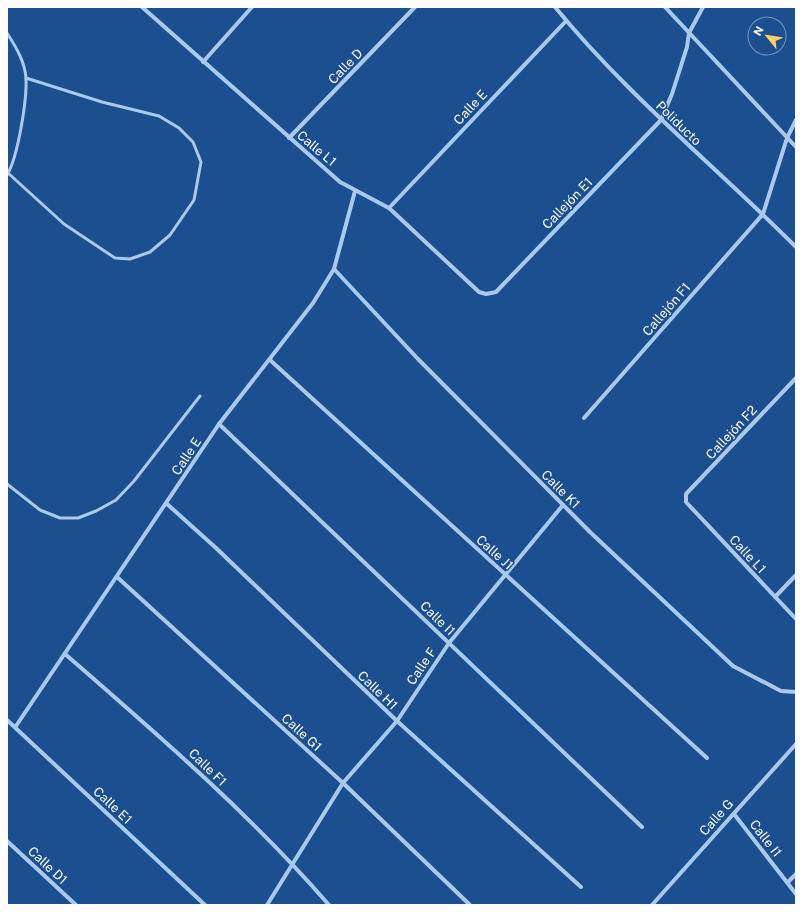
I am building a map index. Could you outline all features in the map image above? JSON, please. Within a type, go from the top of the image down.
[{"type":"street","name":"Calle L1","points":[[142,7],[340,182],[389,208],[479,292],[486,294]]},
{"type":"street","points":[[203,62],[252,7]]},
{"type":"street","name":"Calle D","points":[[289,138],[415,7]]},
{"type":"street","name":"Poliducto","points":[[555,7],[661,120],[763,214],[796,247]]},
{"type":"street","points":[[665,7],[796,147]]},
{"type":"street","points":[[661,120],[672,94],[687,48],[689,33],[703,7]]},
{"type":"street","name":"Calle E","points":[[389,208],[566,20]]},
{"type":"street","name":"Callejón E1","points":[[486,294],[496,292],[661,120]]},
{"type":"street","points":[[763,214],[787,138],[796,120]]},
{"type":"street","name":"Calle E","points":[[16,726],[219,424],[313,303],[334,269],[355,191]]},
{"type":"street","name":"Callejón F1","points":[[584,418],[763,214]]},
{"type":"street","name":"Calle K1","points":[[334,269],[418,359],[563,505],[732,666],[780,691],[796,692]]},
{"type":"street","name":"Calle J1","points":[[270,360],[707,758]]},
{"type":"street","name":"Callejón F2","points":[[686,502],[686,494],[796,378]]},
{"type":"street","name":"Calle I1","points":[[219,424],[449,642],[642,828]]},
{"type":"street","name":"Calle L1","points":[[686,502],[796,619]]},
{"type":"street","name":"Calle H1","points":[[166,503],[216,548],[397,721],[581,887]]},
{"type":"street","name":"Calle F","points":[[267,905],[343,783],[397,721],[449,642],[563,505]]},
{"type":"street","points":[[775,597],[796,575]]},
{"type":"street","name":"Calle G1","points":[[117,577],[343,783],[470,905]]},
{"type":"street","name":"Calle F1","points":[[64,654],[183,757],[293,863],[329,905]]},
{"type":"street","name":"Calle E1","points":[[7,720],[16,726],[205,905]]},
{"type":"street","name":"Calle G","points":[[652,905],[796,744]]},
{"type":"street","name":"Calle I1","points":[[734,814],[796,894]]},
{"type":"street","name":"Calle D1","points":[[7,841],[76,905]]},
{"type":"street","points":[[788,882],[796,874]]},
{"type":"lane","points":[[7,33],[19,52],[26,78],[19,140],[8,174],[64,224],[115,258],[130,258],[150,252],[170,235],[194,200],[201,162],[193,142],[179,128],[159,116],[102,102],[26,78]]},
{"type":"lane","points":[[7,484],[40,510],[60,518],[78,518],[96,511],[116,500],[134,481],[200,396]]}]
